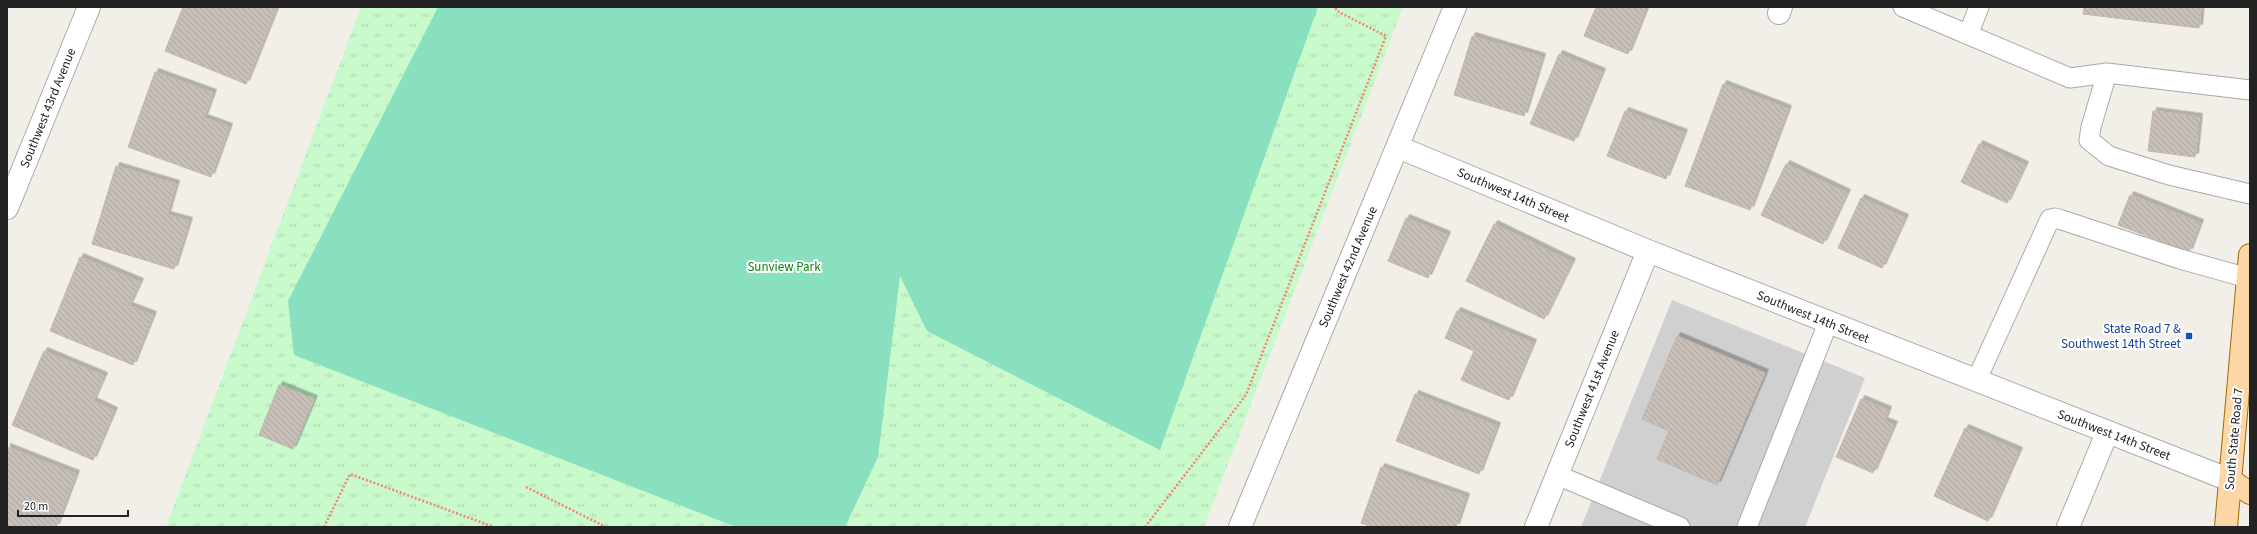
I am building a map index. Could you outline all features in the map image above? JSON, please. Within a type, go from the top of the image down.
[{"type":"main road","name":"South State Road 7","points":[[2226,527],[2250,255]]},
{"type":"main road","points":[[2230,480],[2250,493]]},
{"type":"street","name":"Southwest 43rd Avenue","points":[[7,208],[89,7]]},
{"type":"street","name":"Southwest 42nd Avenue","points":[[1240,527],[1455,7]]},
{"type":"street","name":"Southwest 14th Street","points":[[1398,147],[1648,251],[1976,382],[2230,480]]},
{"type":"street","name":"Southwest 41st Avenue","points":[[1536,527],[1648,251]]},
{"type":"street","points":[[2068,527],[2107,433]]},
{"type":"lane","points":[[1903,7],[2070,78],[2106,73],[2250,90]]},
{"type":"lane","points":[[1968,35],[1979,7]]},
{"type":"lane","points":[[2106,73],[2091,127],[2089,140],[2109,156],[2169,175],[2250,194]]},
{"type":"lane","points":[[1976,382],[2050,219],[2055,218],[2062,220],[2186,261],[2248,278]]},
{"type":"lane","points":[[1747,527],[1828,323]]},
{"type":"lane","points":[[1557,475],[1680,527]]},
{"type":"path","points":[[1145,527],[1246,395],[1386,36],[1337,11],[1335,7]]},
{"type":"path","points":[[324,527],[350,474],[494,527]]},
{"type":"path","points":[[526,487],[606,527]]},
{"type":"shaded area","points":[[1672,300],[1865,378],[1805,527],[1581,527]]},
{"type":"green space","name":"Sunview Park","points":[[361,7],[1403,7],[1204,527],[166,527]]},
{"type":"green space","name":"Sunview Park","points":[[438,7],[1318,7],[1160,450],[927,331],[900,276],[878,457],[845,527],[736,527],[294,355],[288,301]]},
{"type":"building","points":[[183,7],[271,7],[276,9],[246,84],[165,51]]},
{"type":"building","points":[[1596,7],[1640,7],[1646,9],[1628,54],[1584,36]]},
{"type":"building","points":[[2084,7],[2201,7],[2199,28],[2083,14]]},
{"type":"building","points":[[1472,36],[1542,57],[1524,116],[1454,95]]},
{"type":"building","points":[[1559,54],[1602,72],[1574,141],[1530,124]]},
{"type":"building","points":[[155,72],[213,93],[204,118],[229,127],[211,177],[128,147]]},
{"type":"building","points":[[1723,84],[1788,109],[1750,210],[1685,186]]},
{"type":"building","points":[[1625,111],[1684,133],[1666,179],[1607,156]]},
{"type":"building","points":[[2153,111],[2199,117],[2195,157],[2148,151]]},
{"type":"building","points":[[1979,144],[2025,165],[2007,203],[1961,182]]},
{"type":"building","points":[[1786,164],[1847,193],[1823,244],[1761,215]]},
{"type":"building","points":[[116,166],[176,184],[167,215],[189,221],[174,269],[92,244]]},
{"type":"building","points":[[2130,195],[2200,223],[2189,252],[2118,225]]},
{"type":"building","points":[[1861,198],[1905,218],[1882,268],[1838,248]]},
{"type":"building","points":[[1406,218],[1447,235],[1428,278],[1388,261]]},
{"type":"building","points":[[1494,224],[1572,262],[1544,319],[1466,281]]},
{"type":"building","points":[[80,257],[140,282],[129,306],[153,315],[133,365],[50,331]]},
{"type":"building","points":[[1457,311],[1533,343],[1509,400],[1461,380],[1474,351],[1445,338]]},
{"type":"building","points":[[1677,336],[1765,373],[1717,485],[1657,459],[1669,431],[1642,419]]},
{"type":"building","points":[[44,351],[104,376],[93,401],[114,411],[93,460],[12,425]]},
{"type":"building","points":[[279,385],[314,399],[293,449],[259,435]]},
{"type":"building","points":[[1415,394],[1497,426],[1479,474],[1396,441]]},
{"type":"building","points":[[1861,399],[1888,410],[1884,421],[1894,425],[1873,473],[1836,457]]},
{"type":"building","points":[[1965,428],[2019,451],[1988,521],[1934,496]]},
{"type":"building","points":[[7,447],[76,474],[56,527],[7,527]]},
{"type":"building","points":[[1381,467],[1466,497],[1456,527],[1372,527],[1361,523]]},
{"type":"place","name":"State Road 7 & Southwest 14th Street","points":[[2189,336]]}]
